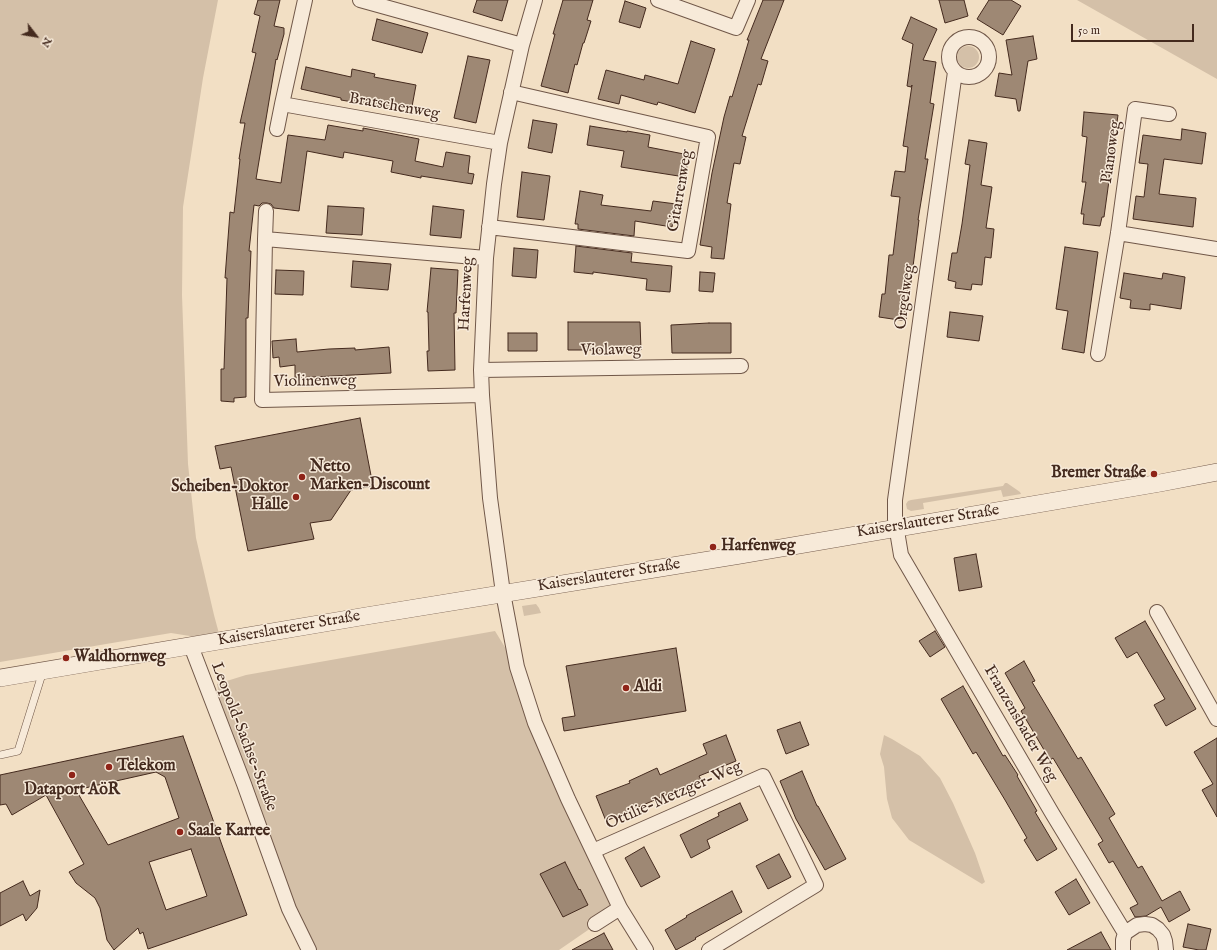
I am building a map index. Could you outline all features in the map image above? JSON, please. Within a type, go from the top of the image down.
[{"type":"street","points":[[277,129],[306,0]]},
{"type":"street","points":[[360,0],[522,45]]},
{"type":"street","name":"Harfenweg","points":[[535,0],[522,45],[500,143],[486,258],[481,370],[490,498],[503,593],[517,667],[535,723],[568,799],[620,908],[646,950]]},
{"type":"street","points":[[658,0],[736,28],[748,0]]},
{"type":"street","name":"Orgelweg","points":[[896,527],[895,500],[955,72]]},
{"type":"street","name":"Gitarrenweg","points":[[489,226],[688,251],[708,137],[511,92]]},
{"type":"street","name":"Bratschenweg","points":[[282,104],[500,143]]},
{"type":"street","name":"Pianoweg","points":[[1098,354],[1118,233],[1135,109],[1169,114]]},
{"type":"street","name":"Violinenweg","points":[[266,210],[262,400],[482,395]]},
{"type":"street","points":[[1118,233],[1217,249]]},
{"type":"street","points":[[265,239],[486,258]]},
{"type":"street","name":"Violaweg","points":[[481,370],[741,366]]},
{"type":"street","name":"Kaiserslauterer Straße","points":[[0,678],[1160,483],[1217,472]]},
{"type":"street","name":"Franzensbader Weg","points":[[896,527],[901,555],[1052,813],[1125,933]]},
{"type":"street","points":[[1157,612],[1217,718]]},
{"type":"street","name":"Leopold-Sachse-Straße","points":[[191,646],[244,784],[289,909],[309,950]]},
{"type":"street","name":"Ottilie-Metzger-Weg","points":[[593,851],[763,776],[816,885],[709,950]]},
{"type":"street","points":[[595,924],[620,908]]},
{"type":"street","points":[[1123,950],[1125,933],[1137,925],[1145,924],[1152,925],[1163,935],[1166,941],[1166,950]]},
{"type":"lane","points":[[0,755],[18,751],[44,670]]},
{"type":"shaded area","points":[[0,0],[218,0],[203,78],[183,207],[182,295],[188,464],[196,538],[221,641],[171,633],[0,662]]},
{"type":"shaded area","points":[[1077,0],[1217,0],[1217,79]]},
{"type":"shaded area","points":[[968,46],[976,49],[979,57],[976,65],[968,68],[960,65],[957,57],[960,49]]},
{"type":"shaded area","points":[[1005,483],[1021,494],[1003,497],[1001,490],[923,503],[924,509],[911,511],[907,509],[906,504],[911,500],[1003,486]]},
{"type":"shaded area","points":[[536,604],[541,613],[524,616],[522,606]]},
{"type":"shaded area","points":[[495,631],[517,667],[620,908],[559,950],[309,950],[222,710],[217,684],[246,675]]},
{"type":"shaded area","points":[[884,735],[920,756],[940,778],[953,803],[975,853],[985,882],[982,884],[909,840],[892,818],[887,799],[884,767],[880,754]]},
{"type":"building","points":[[258,0],[280,0],[274,26],[284,28],[284,34],[277,60],[276,59],[256,179],[281,183],[288,135],[325,140],[328,125],[363,131],[363,128],[419,139],[415,161],[443,167],[446,152],[470,156],[468,173],[474,174],[472,184],[421,176],[421,178],[391,172],[393,161],[344,152],[343,158],[307,151],[299,211],[274,208],[271,204],[267,203],[262,203],[259,206],[254,205],[249,251],[251,251],[248,318],[246,318],[246,397],[234,398],[234,402],[221,401],[221,369],[224,369],[227,278],[225,278],[230,212],[234,213],[239,159],[245,123],[240,123],[256,53],[252,52],[260,16],[254,14]]},
{"type":"building","points":[[477,0],[508,0],[502,21],[473,12]]},
{"type":"building","points":[[563,0],[593,0],[587,20],[591,21],[577,65],[575,64],[568,93],[541,86],[555,34],[553,34]]},
{"type":"building","points":[[763,0],[784,0],[761,59],[768,61],[761,85],[758,84],[742,136],[746,137],[740,164],[734,163],[727,203],[731,204],[724,259],[711,258],[712,247],[700,245],[712,173],[730,96],[732,97],[749,40],[747,40]]},
{"type":"building","points":[[939,0],[964,0],[968,16],[945,23]]},
{"type":"building","points":[[989,0],[1011,0],[1021,6],[1003,35],[977,19]]},
{"type":"building","points":[[625,1],[646,8],[640,28],[619,22]]},
{"type":"building","points":[[911,17],[937,29],[923,60],[936,62],[930,103],[934,104],[925,159],[928,159],[918,220],[906,321],[879,317],[882,294],[885,294],[889,255],[893,255],[900,197],[891,196],[895,171],[905,172],[908,147],[903,146],[912,85],[911,87],[907,86],[913,44],[902,39]]},
{"type":"building","points":[[377,19],[428,33],[422,53],[372,40]]},
{"type":"building","points":[[1033,36],[1037,59],[1028,61],[1020,111],[1018,111],[1016,99],[995,96],[999,73],[1012,75],[1006,40]]},
{"type":"building","points":[[691,41],[715,49],[695,113],[658,102],[657,105],[621,95],[619,104],[598,99],[606,70],[644,80],[645,75],[678,84]]},
{"type":"building","points":[[468,56],[490,60],[476,123],[454,118]]},
{"type":"building","points":[[306,67],[351,77],[352,69],[375,74],[374,77],[416,85],[411,112],[341,100],[341,98],[301,89]]},
{"type":"building","points":[[1084,112],[1118,115],[1104,217],[1102,217],[1100,226],[1083,224],[1084,214],[1081,214],[1086,182],[1082,182],[1087,137],[1082,136]]},
{"type":"building","points":[[533,120],[557,124],[552,153],[528,148]]},
{"type":"building","points":[[590,126],[650,135],[648,147],[689,155],[685,177],[621,167],[624,151],[587,145]]},
{"type":"building","points":[[1182,129],[1206,133],[1202,164],[1164,159],[1159,194],[1196,198],[1193,227],[1133,219],[1136,196],[1144,197],[1148,164],[1139,163],[1143,135],[1181,140]]},
{"type":"building","points":[[969,140],[987,143],[981,185],[992,187],[986,228],[994,229],[991,258],[985,257],[982,285],[972,284],[971,290],[955,288],[956,282],[948,280],[952,253],[957,253],[962,224],[970,165],[965,164]]},
{"type":"building","points":[[522,172],[550,176],[544,220],[517,217]]},
{"type":"building","points":[[580,191],[603,195],[601,205],[651,211],[653,201],[676,204],[672,227],[635,221],[634,236],[578,229],[578,224],[575,224]]},
{"type":"building","points":[[328,206],[364,208],[362,235],[326,233]]},
{"type":"building","points":[[433,206],[464,210],[461,238],[430,235]]},
{"type":"building","points":[[576,246],[632,253],[631,262],[672,266],[670,292],[646,290],[647,279],[593,272],[593,274],[574,272]]},
{"type":"building","points":[[1065,247],[1098,252],[1084,353],[1062,349],[1068,311],[1056,309]]},
{"type":"building","points":[[514,248],[538,250],[536,278],[512,276]]},
{"type":"building","points":[[353,261],[391,264],[388,290],[351,287]]},
{"type":"building","points":[[431,268],[458,270],[456,313],[454,313],[455,370],[428,371],[427,351],[429,351],[427,312]]},
{"type":"building","points":[[276,270],[304,271],[303,295],[275,294]]},
{"type":"building","points":[[700,272],[715,273],[713,292],[699,291]]},
{"type":"building","points":[[1124,273],[1162,279],[1163,273],[1185,277],[1181,309],[1150,304],[1150,310],[1130,308],[1131,300],[1120,298]]},
{"type":"building","points":[[950,312],[983,316],[979,341],[947,337]]},
{"type":"building","points":[[568,322],[640,322],[641,350],[568,350]]},
{"type":"building","points":[[731,323],[731,353],[672,353],[671,325]]},
{"type":"building","points":[[508,333],[537,333],[537,351],[508,351]]},
{"type":"building","points":[[296,339],[297,352],[329,349],[355,348],[355,350],[389,347],[391,373],[295,378],[295,365],[280,367],[279,357],[273,358],[272,341]]},
{"type":"building","name":"Netto Marken-Discount","points":[[360,418],[373,486],[351,490],[331,520],[310,523],[314,539],[248,551],[231,467],[220,469],[215,446]]},
{"type":"building","points":[[976,554],[982,587],[959,591],[954,558]]},
{"type":"building","points":[[1145,621],[1196,709],[1166,726],[1154,705],[1165,699],[1137,652],[1127,658],[1115,638]]},
{"type":"building","points":[[935,631],[945,647],[930,657],[919,641]]},
{"type":"building","name":"Aldi","points":[[676,648],[686,711],[564,731],[562,718],[575,716],[566,666]]},
{"type":"building","points":[[1024,661],[1035,681],[1032,682],[1078,759],[1081,757],[1115,814],[1109,818],[1138,868],[1142,866],[1162,901],[1180,891],[1190,910],[1169,922],[1161,907],[1146,916],[1135,917],[1130,908],[1138,904],[1113,861],[1109,863],[1098,844],[1103,841],[1053,758],[1050,760],[1021,711],[1025,708],[1005,673]]},
{"type":"building","points":[[963,686],[1003,756],[1005,755],[1018,775],[1017,776],[1037,811],[1035,812],[1057,849],[1037,861],[1024,840],[1027,838],[1005,800],[976,752],[973,754],[941,699]]},
{"type":"building","points":[[800,722],[809,745],[786,754],[777,730]]},
{"type":"building","points":[[726,735],[736,761],[699,776],[701,780],[606,821],[596,796],[630,783],[629,781],[657,768],[660,775],[707,754],[703,744]]},
{"type":"building","name":"Saale Karree","points":[[183,736],[247,915],[148,949],[143,932],[140,934],[138,928],[114,950],[107,940],[100,908],[95,898],[76,883],[69,872],[84,864],[46,795],[12,815],[6,804],[0,805],[0,775]],"holes":[[[156,772],[165,777],[179,818],[108,845],[76,790]],[[191,849],[207,896],[166,910],[149,862]]]},
{"type":"building","points":[[1217,738],[1217,817],[1202,790],[1213,784],[1194,752]]},
{"type":"building","points":[[802,771],[817,806],[846,859],[825,870],[796,819],[780,781]]},
{"type":"building","points":[[740,803],[748,820],[707,840],[710,848],[691,858],[680,835],[719,816],[718,813]]},
{"type":"building","points":[[644,847],[660,877],[641,887],[625,858]]},
{"type":"building","points":[[779,854],[791,877],[768,889],[756,866]]},
{"type":"building","points":[[565,862],[588,905],[563,917],[540,874]]},
{"type":"building","points":[[1076,879],[1090,903],[1069,915],[1055,892]]},
{"type":"building","points":[[23,881],[30,896],[40,890],[37,908],[26,921],[23,914],[0,926],[0,893]]},
{"type":"building","points":[[732,891],[742,912],[676,950],[665,930],[687,917],[686,916]]},
{"type":"building","points":[[1188,924],[1211,929],[1206,950],[1183,947]]},
{"type":"building","points":[[1101,932],[1111,950],[1067,950]]},
{"type":"building","points":[[604,933],[613,950],[572,950]]},
{"type":"place","name":"Bremer Straße","points":[[1154,474]]},
{"type":"place","name":"Netto Marken-Discount","points":[[302,477]]},
{"type":"place","name":"Scheiben-Doktor Halle","points":[[296,497]]},
{"type":"place","name":"Harfenweg","points":[[713,547]]},
{"type":"place","name":"Waldhornweg","points":[[66,658]]},
{"type":"place","name":"Aldi","points":[[626,688]]},
{"type":"place","name":"Telekom","points":[[109,767]]},
{"type":"place","name":"Dataport AöR","points":[[72,775]]},
{"type":"place","name":"Saale Karree","points":[[180,832]]}]
